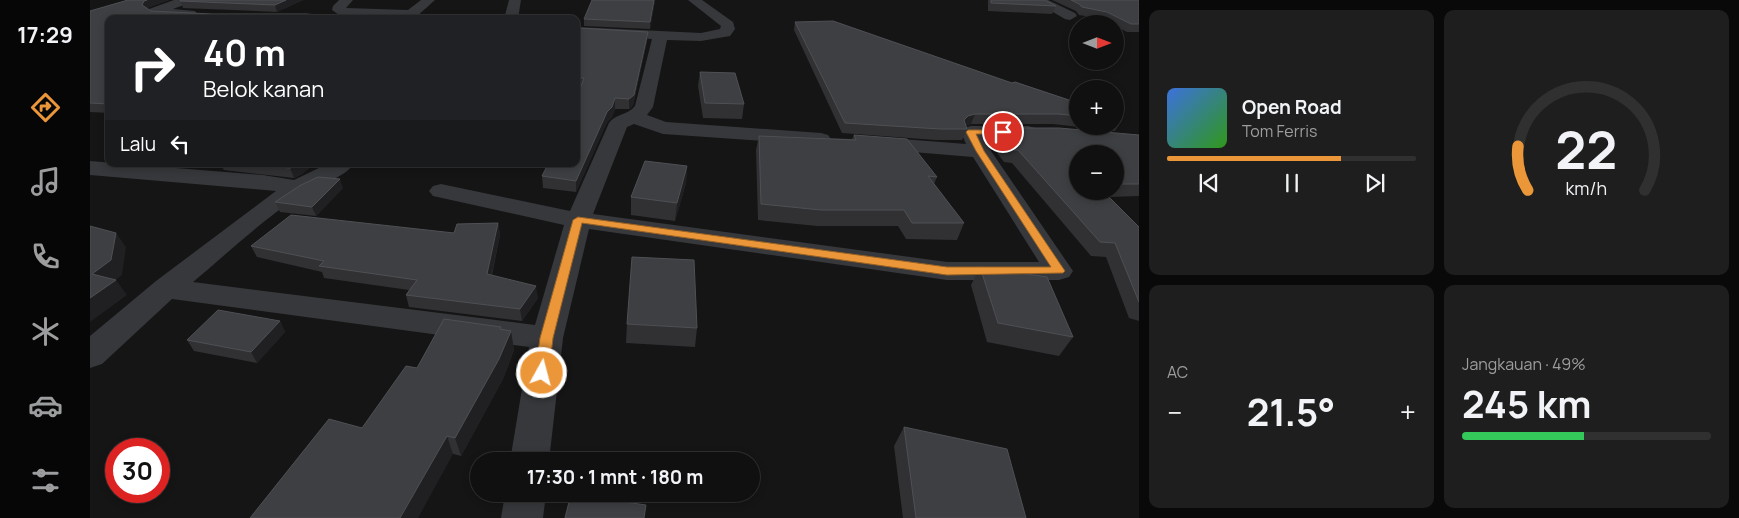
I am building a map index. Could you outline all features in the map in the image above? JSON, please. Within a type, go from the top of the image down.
[{"type":"street","points":[[185,0],[154,12],[204,14]]},
{"type":"street","points":[[347,0],[339,6],[339,10],[344,12],[400,15],[416,12],[429,0]]},
{"type":"street","points":[[512,15],[515,0]]},
{"type":"street","points":[[580,31],[701,37],[725,33],[728,25],[694,0]]},
{"type":"street","points":[[1038,0],[1069,16]]},
{"type":"street","points":[[531,452],[546,338],[578,220],[619,123],[641,113],[644,107],[661,34]]},
{"type":"street","points":[[634,117],[662,128],[980,151]]},
{"type":"street","points":[[442,191],[578,220],[947,271],[1059,271],[980,151],[971,132],[1044,132]]},
{"type":"street","points":[[90,356],[166,288],[274,202],[297,187],[338,167]]},
{"type":"street","points":[[90,168],[263,182],[297,187]]},
{"type":"street","points":[[166,288],[546,338]]},
{"type":"street","points":[[522,518],[525,502]]},
{"type":"building","points":[[128,0],[147,0],[142,5],[151,11],[212,14],[318,15],[105,15],[105,104],[90,103],[90,11]]},
{"type":"building","points":[[181,0],[286,0],[275,5]]},
{"type":"building","points":[[592,0],[654,0],[650,22],[584,19]]},
{"type":"building","points":[[991,0],[1045,0],[1056,6],[991,3]]},
{"type":"building","points":[[1071,0],[1139,0],[1139,24],[1131,24],[1124,20],[1124,15],[1113,15],[1082,7]]},
{"type":"building","points":[[833,21],[1012,83],[1015,82],[1069,100],[1069,115],[975,114],[968,116],[964,120],[967,129],[845,123],[795,22]]},
{"type":"building","points":[[580,28],[648,32],[634,95],[629,99],[615,98],[576,181],[542,176],[546,167],[580,167],[580,89],[584,78],[580,78]]},
{"type":"building","points":[[700,72],[735,73],[744,104],[705,103]]},
{"type":"building","points":[[992,128],[1069,129],[1069,135],[1139,135],[1139,184],[1124,184],[1124,145],[1069,145],[1069,200],[1112,200],[1139,227],[1139,302],[1115,243],[1100,242],[1018,150],[1010,150]]},
{"type":"building","points":[[854,135],[907,139],[937,177],[928,176],[964,223],[912,223],[904,210],[821,210],[761,204],[759,136],[856,140]]},
{"type":"building","points":[[645,161],[687,166],[677,203],[631,197]]},
{"type":"building","points":[[318,177],[340,179],[312,207],[275,202],[301,185]]},
{"type":"building","points":[[291,215],[454,233],[457,224],[498,223],[487,274],[536,286],[520,309],[406,295],[417,280],[319,266],[324,261],[251,246]]},
{"type":"building","points":[[90,226],[116,233],[111,260],[92,274],[116,280],[90,298]]},
{"type":"building","points":[[632,257],[694,260],[697,328],[627,324]]},
{"type":"building","points":[[980,267],[1047,277],[1073,337],[998,323]]},
{"type":"building","points":[[218,310],[280,321],[251,352],[187,340]]},
{"type":"building","points":[[444,319],[501,327],[500,329],[511,331],[499,359],[455,438],[447,436],[400,518],[250,518],[329,419],[362,428],[406,366],[417,368]]},
{"type":"building","points":[[904,427],[1007,449],[1026,518],[916,518]]},
{"type":"building","points":[[569,502],[626,502],[646,505],[644,518],[565,518]]},
{"type":"route","points":[[542,373],[546,338],[578,220],[947,271],[1059,271],[980,151],[971,132],[1003,132]]}]
